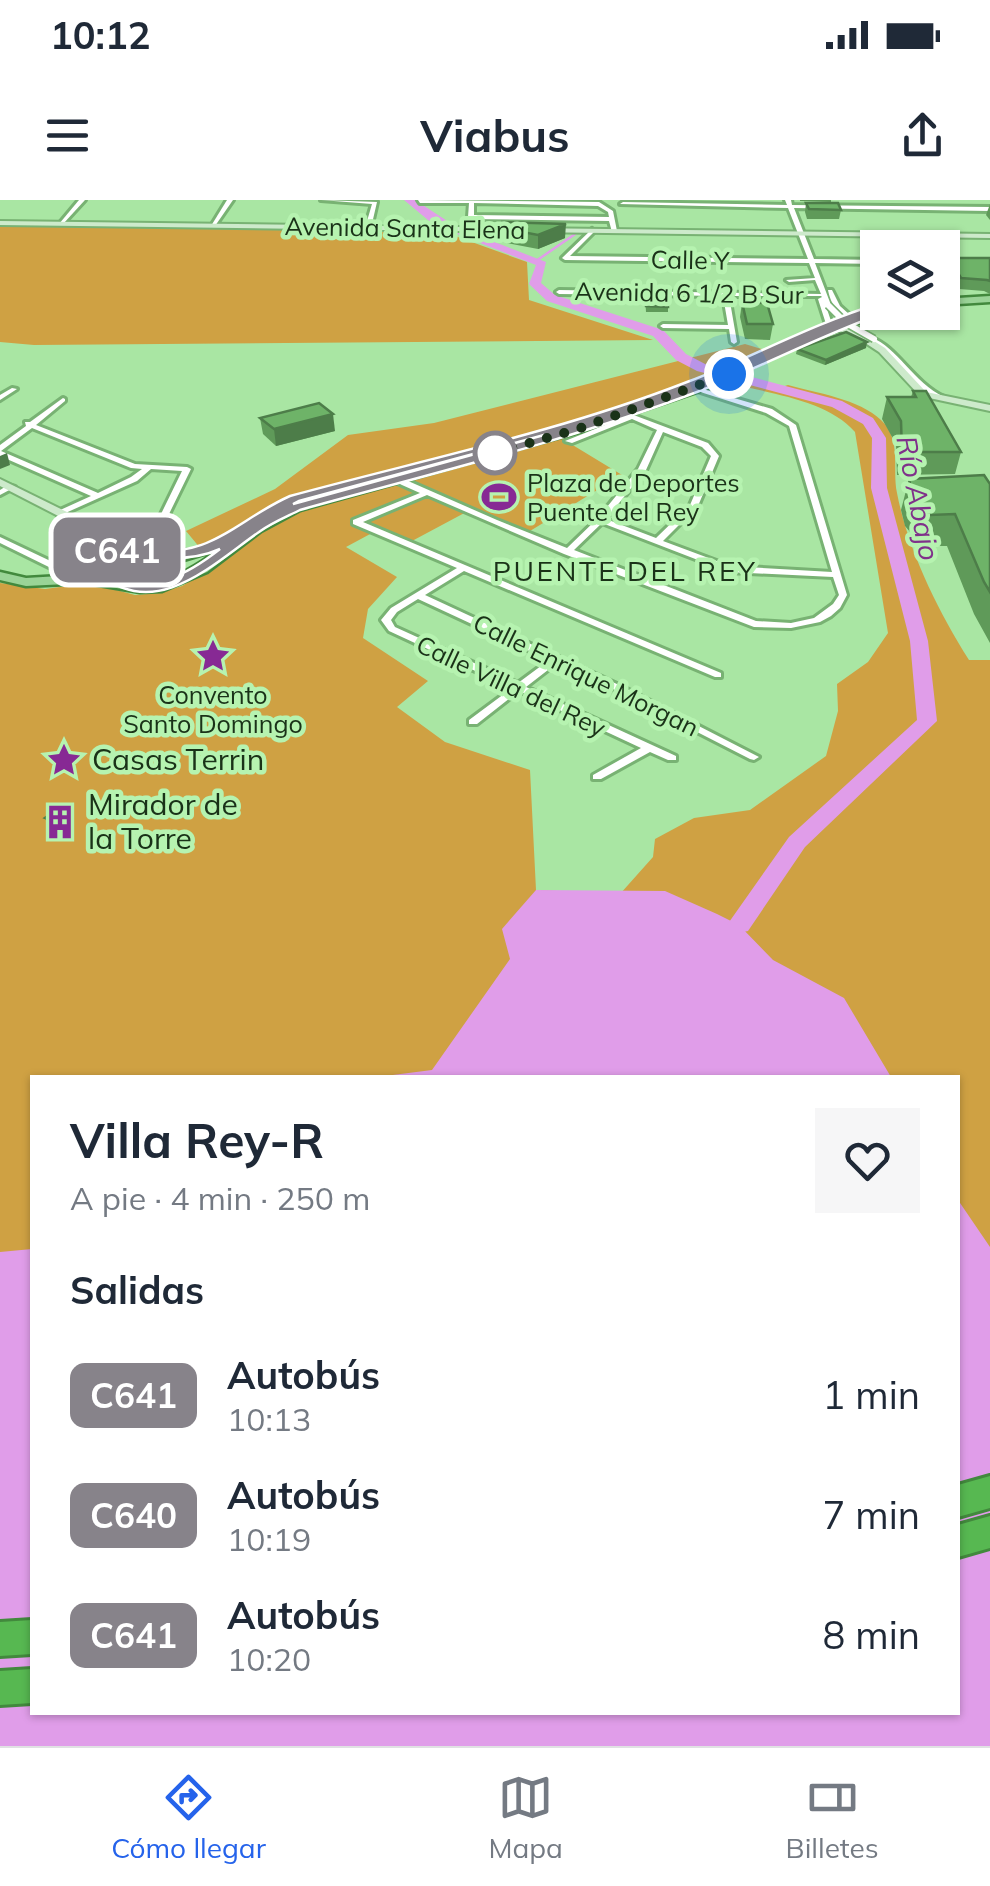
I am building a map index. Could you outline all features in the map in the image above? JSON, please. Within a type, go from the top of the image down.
[{"type":"highway","points":[[960,1500],[990,1492]]},
{"type":"highway","points":[[960,1540],[990,1532]]},
{"type":"highway","points":[[0,1639],[30,1637]]},
{"type":"highway","points":[[0,1688],[30,1686]]},
{"type":"main road","points":[[960,299],[988,296]]},
{"type":"main road","points":[[0,576],[26,582],[116,582],[155,588],[182,579],[222,556],[278,515],[627,415],[696,388],[848,316],[860,317]]},
{"type":"main road","points":[[830,326],[860,320]]},
{"type":"main road","points":[[166,555],[194,554],[214,548],[280,504],[543,434],[718,376]]},
{"type":"main road","points":[[376,485],[396,484],[418,490],[421,472]]},
{"type":"main road","points":[[280,504],[377,480],[396,479]]},
{"type":"main road","points":[[0,568],[49,575],[114,561],[145,548],[187,566],[182,579]]},
{"type":"main road","points":[[114,561],[108,575],[116,582]]},
{"type":"street","points":[[61,224],[82,200]]},
{"type":"street","points":[[213,226],[230,200]]},
{"type":"street","points":[[324,200],[368,200],[375,204],[368,228]]},
{"type":"street","points":[[420,201],[587,202],[610,210],[614,231]]},
{"type":"street","points":[[472,202],[471,217],[612,219]]},
{"type":"street","points":[[789,203],[828,305],[902,362],[921,388],[971,404]]},
{"type":"street","points":[[623,204],[789,203],[990,209]]},
{"type":"street","name":"Avenida Santa Elena","points":[[0,222],[990,236]]},
{"type":"street","name":"Calle Y","points":[[592,231],[564,256],[860,262]]},
{"type":"street","points":[[813,263],[810,268],[830,326],[860,320]]},
{"type":"street","points":[[813,263],[821,268],[835,304],[848,316]]},
{"type":"street","points":[[960,264],[990,264]]},
{"type":"street","points":[[789,280],[814,279]]},
{"type":"street","name":"Avenida 6 1/2 B Sur","points":[[559,292],[818,295]]},
{"type":"street","points":[[726,294],[734,342]]},
{"type":"street","points":[[664,326],[731,327]]},
{"type":"street","points":[[873,330],[882,350],[923,394],[990,406]]},
{"type":"street","points":[[879,330],[932,390],[990,406]]},
{"type":"street","points":[[396,479],[568,552],[754,624],[774,627],[820,618],[839,606],[843,596],[792,425],[769,411],[696,388]]},
{"type":"street","points":[[0,398],[14,389]]},
{"type":"street","points":[[63,400],[28,424],[0,451],[98,496]]},
{"type":"street","points":[[569,440],[627,415],[705,444],[715,456],[694,506],[658,542]]},
{"type":"street","points":[[4,488],[122,542],[145,548],[186,469],[148,468],[28,424]]},
{"type":"street","points":[[568,552],[601,520],[642,470],[662,429]]},
{"type":"street","points":[[61,512],[148,468]]},
{"type":"street","points":[[418,490],[356,522],[718,675]]},
{"type":"street","points":[[601,520],[745,572],[836,575]]},
{"type":"street","points":[[98,531],[115,547],[114,561]]},
{"type":"street","points":[[0,540],[58,568]]},
{"type":"street","name":"Calle Villa del Rey","points":[[463,568],[394,610],[386,620],[392,629],[672,758]]},
{"type":"street","name":"Calle Enrique Morgan","points":[[416,596],[556,659],[754,757]]},
{"type":"street","points":[[472,722],[556,659]]},
{"type":"street","points":[[598,777],[647,749]]},
{"type":"shaded area","points":[[0,225],[444,232],[527,262],[529,300],[653,340],[34,345],[0,342]]},
{"type":"shaded area","points":[[745,344],[765,350],[677,386],[553,428],[571,444],[622,475],[530,531],[470,510],[412,541],[372,533],[346,547],[397,577],[368,609],[363,638],[428,681],[397,707],[445,742],[530,770],[536,890],[620,894],[653,857],[655,839],[694,818],[750,810],[826,756],[838,711],[837,684],[868,662],[888,633],[855,432],[812,405],[725,382],[736,376],[837,398],[881,420],[892,436],[902,514],[925,579],[969,660],[990,660],[990,1746],[960,1714],[960,1075],[30,1075],[30,1715],[494,1746],[0,1746],[0,583],[45,589],[90,583],[135,595],[182,586],[215,566],[186,531],[275,489],[348,435],[434,423]]},
{"type":"shaded area","points":[[536,890],[665,891],[739,925],[773,960],[844,998],[890,1075],[393,1075],[432,1070],[510,959],[502,929]]},
{"type":"shaded area","points":[[960,1203],[990,1247],[990,1746],[0,1746],[0,1252],[30,1249],[30,1715],[960,1715]]},
{"type":"building","points":[[806,203],[838,203],[841,210],[809,209]]},
{"type":"building","points":[[503,222],[566,224],[538,235],[507,229]]},
{"type":"building","points":[[960,258],[990,258],[990,281],[961,278]]},
{"type":"building","points":[[645,294],[667,294],[668,307],[646,306]]},
{"type":"building","points":[[742,302],[767,303],[773,324],[747,324]]},
{"type":"building","points":[[846,332],[867,342],[826,360],[797,349]]},
{"type":"building","points":[[913,391],[926,391],[961,452],[902,452],[901,421],[887,397],[916,397]]},
{"type":"building","points":[[319,403],[333,414],[274,429],[260,418]]},
{"type":"building","points":[[984,475],[990,484],[990,592],[955,514],[930,515],[912,494],[909,479]]},
{"type":"building","points":[[59,808],[71,813],[58,823],[45,818]]},
{"type":"waterway","name":"Río Abajo","points":[[409,200],[438,223],[542,264],[535,284],[551,298],[658,333],[681,357],[702,368],[837,404],[868,421],[879,438],[879,488],[919,641],[927,721],[797,842],[739,925]]},
{"type":"waterway","points":[[536,261],[578,232]]},
{"type":"bus line","name":"C641","points":[[860,313],[690,385],[585,420],[295,498],[266,511],[204,552],[140,553],[98,531],[118,552],[108,575],[133,587],[169,585],[202,569],[256,528],[295,507],[578,429],[696,388],[860,317]]},
{"type":"place","name":"Plaza de Deportes Puente del Rey","points":[[499,497]]},
{"type":"place","name":"Convento Santo Domingo","points":[[213,656]]},
{"type":"place","name":"Casas Terrin","points":[[64,760]]},
{"type":"place","name":"Mirador de la Torre","points":[[60,822]]},
{"type":"district","name":"PUENTE DEL REY","points":[[625,571]]},
{"type":"route","points":[[495,453],[578,429],[729,374]]}]
